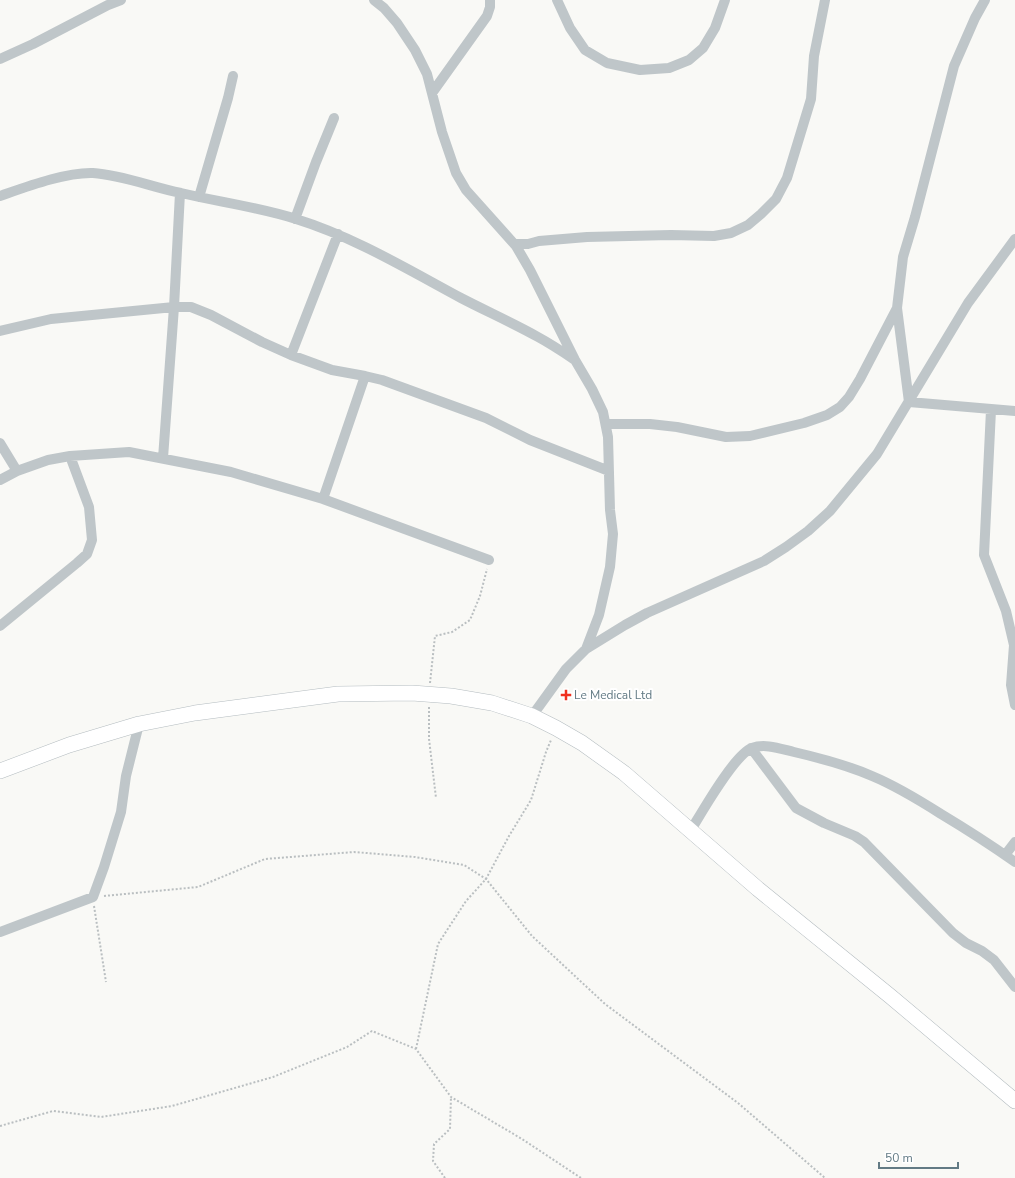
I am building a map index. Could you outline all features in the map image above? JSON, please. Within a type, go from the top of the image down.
[{"type":"main road","points":[[0,771],[69,745],[139,724],[195,713],[338,694],[429,694],[451,696],[492,703],[532,716],[582,743],[624,773],[758,889],[890,996],[1015,1101]]},
{"type":"street","points":[[0,59],[34,44],[121,0]]},
{"type":"street","points":[[374,0],[398,23],[415,50],[427,74],[442,132],[456,173],[466,190],[515,244],[530,270],[575,360],[604,412],[608,437],[610,510],[613,534],[610,567],[599,615],[586,649]]},
{"type":"street","points":[[432,93],[488,16],[490,0]]},
{"type":"street","points":[[557,0],[570,28],[585,50],[607,63],[640,70],[669,68],[690,60],[703,48],[715,28],[725,0]]},
{"type":"street","points":[[515,244],[528,244],[539,241],[587,237],[657,235],[714,236],[731,233],[748,225],[776,199],[787,178],[811,99],[814,56],[825,0]]},
{"type":"street","points":[[909,402],[897,308],[903,257],[915,217],[954,66],[975,18],[985,0]]},
{"type":"street","points":[[199,197],[233,76]]},
{"type":"street","points":[[295,219],[334,118]]},
{"type":"street","points":[[0,196],[31,185],[68,176],[92,173],[123,178],[180,193],[239,204],[295,219],[338,234],[539,337],[575,360]]},
{"type":"street","points":[[163,458],[174,307],[180,193]]},
{"type":"street","points":[[291,355],[338,234]]},
{"type":"street","points":[[532,716],[566,669],[586,649],[647,613],[764,561],[808,531],[830,511],[877,454],[968,303],[1015,239]]},
{"type":"street","points":[[0,332],[51,319],[174,307],[191,307],[211,315],[262,342],[291,355],[332,370],[382,380],[486,418],[530,440],[609,471]]},
{"type":"street","points":[[606,424],[650,424],[677,427],[726,437],[750,436],[804,423],[827,415],[840,407],[849,397],[897,308]]},
{"type":"street","points":[[323,499],[365,376]]},
{"type":"street","points":[[909,402],[1015,411]]},
{"type":"street","points":[[991,410],[984,555],[1006,611],[1014,645],[1011,685],[1015,705]]},
{"type":"street","points":[[0,444],[16,471]]},
{"type":"street","points":[[0,480],[16,471],[48,460],[70,456],[129,452],[231,472],[323,499],[489,560]]},
{"type":"street","points":[[0,626],[87,554],[92,540],[89,507],[70,456]]},
{"type":"street","points":[[0,932],[93,897],[121,812],[126,776],[139,724]]},
{"type":"street","points":[[691,830],[734,764],[744,753],[751,748],[768,746],[822,758],[873,776],[914,796],[1015,862]]},
{"type":"street","points":[[751,748],[796,808],[864,842],[953,933],[966,943],[982,951],[994,960],[1015,987]]},
{"type":"street","points":[[1005,855],[1015,842]]},
{"type":"path","points":[[436,798],[429,739],[429,694],[435,636],[452,632],[470,620],[480,596],[489,560]]},
{"type":"path","points":[[416,1049],[438,944],[466,901],[486,879],[530,800],[546,752],[556,728]]},
{"type":"path","points":[[106,982],[93,897],[198,887],[265,858],[354,852],[415,857],[464,865],[486,879],[532,936],[605,1004],[738,1103],[825,1178]]},
{"type":"path","points":[[0,1126],[53,1111],[101,1117],[172,1106],[273,1077],[347,1047],[372,1031],[416,1049],[450,1097],[522,1139],[581,1178]]},
{"type":"path","points":[[445,1178],[433,1161],[434,1144],[450,1129],[450,1097]]},
{"type":"place","name":"Le Medical Ltd","points":[[566,695]]}]
